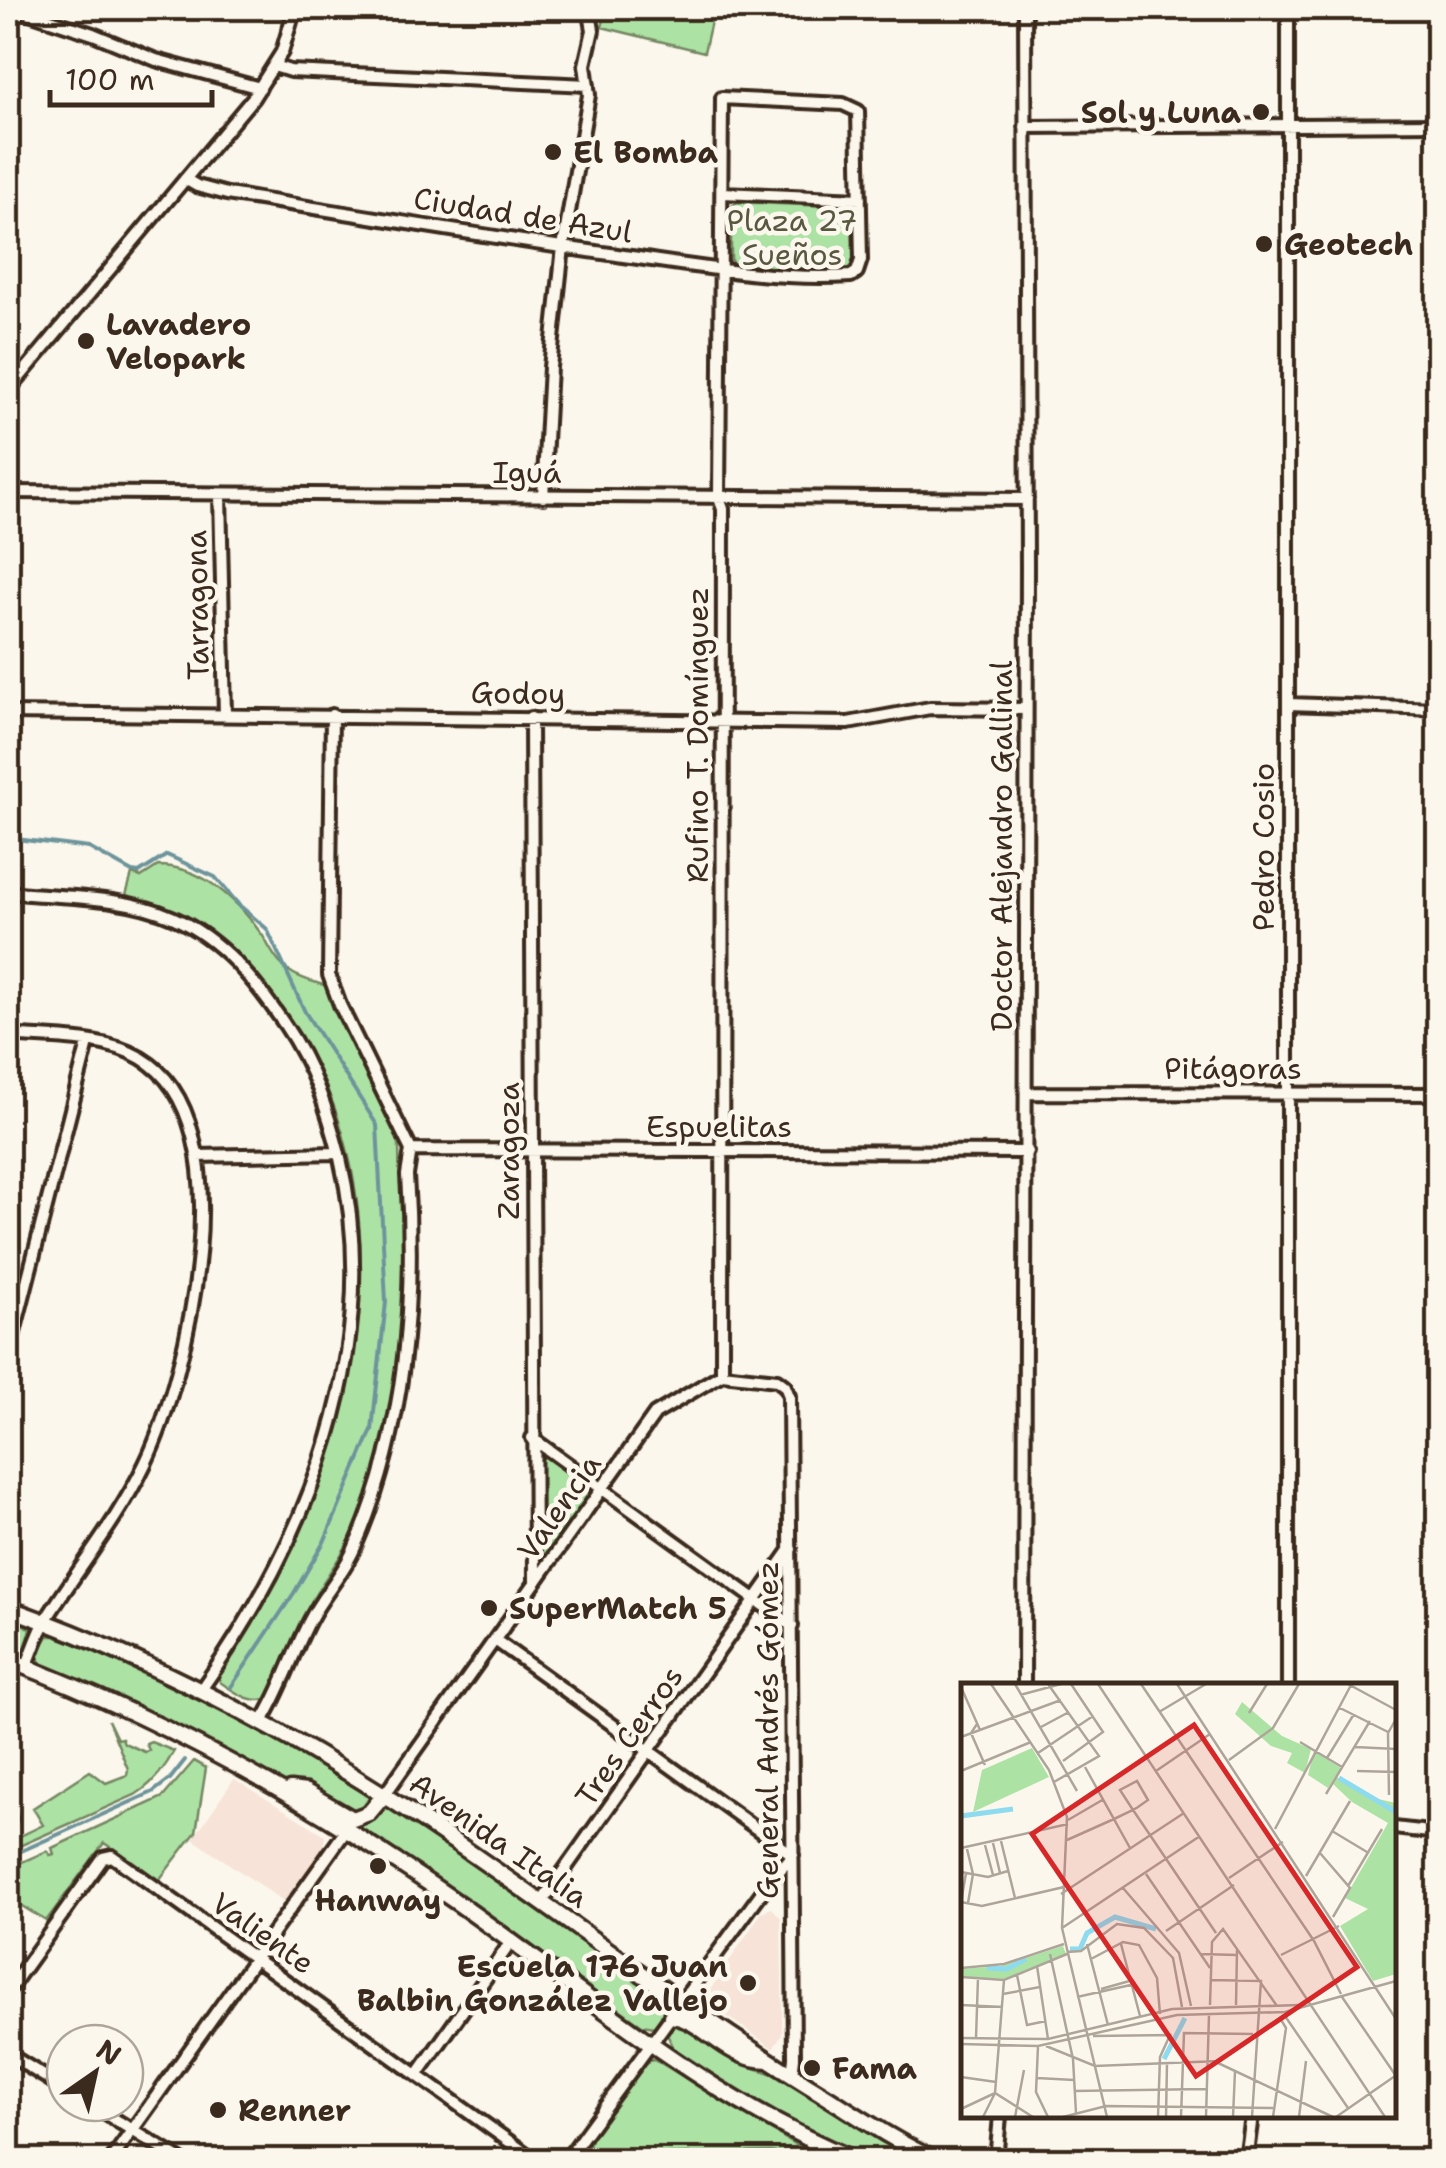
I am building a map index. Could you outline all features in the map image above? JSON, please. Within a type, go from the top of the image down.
[{"type":"main road","name":"Avenida Italia","points":[[8,1608],[133,1658],[200,1691],[384,1794],[769,2060],[894,2139],[935,2160]]},
{"type":"main road","points":[[8,1660],[136,1715],[279,1788],[347,1829],[757,2112],[815,2144],[856,2160]]},
{"type":"main road","points":[[279,1788],[306,1792],[353,1819],[369,1813],[384,1794]]},
{"type":"main road","points":[[672,2016],[685,2020],[747,2060],[769,2060]]},
{"type":"street","points":[[14,8],[156,60],[260,88]]},
{"type":"street","points":[[8,391],[260,88],[286,42],[295,8]]},
{"type":"street","points":[[543,497],[562,247],[588,84],[585,65],[592,30],[589,8]]},
{"type":"street","name":"Doctor Alejandro Gallinal","points":[[1024,1683],[1025,8]]},
{"type":"street","name":"Pedro Cosio","points":[[1288,8],[1288,1683]]},
{"type":"street","points":[[274,66],[290,71],[588,84]]},
{"type":"street","name":"Rufino T. Domínguez","points":[[722,1374],[722,98],[853,106],[860,120],[860,199]]},
{"type":"street","points":[[1024,127],[1438,124]]},
{"type":"street","name":"Ciudad de Azul","points":[[185,180],[227,194],[761,275],[842,277],[857,272],[861,260],[860,199]]},
{"type":"street","points":[[722,193],[860,199]]},
{"type":"street","name":"Iguá","points":[[8,482],[26,492]]},
{"type":"street","name":"Iguá","points":[[8,492],[1027,499]]},
{"type":"street","name":"Tarragona","points":[[220,494],[225,715]]},
{"type":"street","points":[[1288,704],[1438,709]]},
{"type":"street","name":"Godoy","points":[[8,712],[848,723],[930,708],[1026,708]]},
{"type":"street","points":[[261,1723],[278,1696],[308,1624],[352,1555],[368,1516],[394,1416],[404,1345],[407,1176],[411,1150],[328,975],[332,715]]},
{"type":"street","name":"Zaragoza","points":[[531,718],[535,1583]]},
{"type":"street","points":[[8,892],[143,906],[197,930],[223,950],[254,983],[298,1044],[318,1086],[338,1153],[350,1209],[353,1263],[350,1331],[341,1396],[290,1540],[200,1691]]},
{"type":"street","points":[[8,1035],[88,1043],[141,1058],[166,1078],[187,1109],[198,1156],[196,1272],[189,1324],[170,1404],[127,1499],[45,1622],[26,1667]]},
{"type":"street","points":[[8,1356],[88,1043]]},
{"type":"street","name":"Pitágoras","points":[[1026,1092],[1438,1094]]},
{"type":"street","name":"Espuelitas","points":[[411,1150],[1027,1152]]},
{"type":"street","points":[[198,1156],[338,1153]]},
{"type":"street","points":[[8,1318],[16,1334]]},
{"type":"street","name":"General Andrés Gómez","points":[[722,1374],[778,1380],[790,1396],[792,2075]]},
{"type":"street","name":"Valencia","points":[[384,1794],[655,1414],[722,1374]]},
{"type":"street","points":[[532,1438],[792,1626]]},
{"type":"street","name":"Tres Cerros","points":[[541,1903],[792,1548]]},
{"type":"street","points":[[495,1640],[793,1855],[767,1884],[566,2160]]},
{"type":"street","points":[[8,1827],[9,1810]]},
{"type":"street","points":[[1396,1828],[1438,1833]]},
{"type":"street","points":[[112,2160],[347,1829]]},
{"type":"street","name":"Valiente","points":[[8,1991],[107,1855],[535,2160]]},
{"type":"street","points":[[418,2074],[512,1942]]},
{"type":"street","points":[[8,2054],[45,2077]]},
{"type":"street","points":[[996,2160],[1000,2118]]},
{"type":"street","points":[[1246,2160],[1252,2118]]},
{"type":"street","points":[[120,2123],[181,2160]]},
{"type":"street","points":[[806,2160],[815,2144]]},
{"type":"shaded area","points":[[234,1779],[325,1835],[323,1851],[286,1903],[193,1839]]},
{"type":"shaded area","name":"Escuela 176 Juan Balbin González Vallejo","points":[[772,1908],[781,1918],[782,1975],[782,2034],[773,2048],[709,2004],[706,1996],[762,1912]]},
{"type":"green space","points":[[607,8],[714,8],[704,52],[602,27]]},
{"type":"green space","name":"Plaza 27 Sueños","points":[[737,202],[849,207],[854,213],[853,264],[846,270],[735,266],[731,261],[731,207]]},
{"type":"green space","points":[[158,866],[189,872],[218,888],[253,923],[284,967],[327,986],[382,1098],[399,1147],[403,1312],[381,1454],[350,1539],[302,1620],[274,1695],[260,1700],[246,1698],[220,1682],[219,1676],[297,1537],[342,1409],[355,1343],[361,1276],[358,1209],[346,1144],[323,1080],[273,996],[240,956],[201,926],[154,906],[125,899],[132,874],[141,877]]},
{"type":"green space","points":[[545,1457],[587,1487],[590,1494],[542,1558],[539,1461]]},
{"type":"green space","points":[[783,1578],[786,1603],[777,1607],[767,1595]]},
{"type":"green space","points":[[8,1616],[31,1629],[25,1649],[17,1654],[8,1652]]},
{"type":"green space","points":[[48,1636],[59,1636],[207,1705],[350,1783],[469,1861],[662,1999],[666,2012],[654,2027],[642,2025],[336,1812],[213,1745],[45,1667],[38,1653]]},
{"type":"green space","points":[[108,1720],[117,1739],[122,1738],[124,1743],[145,1752],[149,1750],[146,1744],[151,1742],[174,1751],[162,1770],[135,1795],[8,1851],[8,1842],[43,1825],[33,1808],[90,1771],[106,1783],[127,1775]]},
{"type":"green space","points":[[194,1761],[206,1768],[196,1832],[159,1880],[104,1843],[46,1921],[14,1901],[8,1903],[8,1868],[47,1851],[54,1854],[52,1848],[163,1797]]},
{"type":"green space","points":[[675,2023],[687,2025],[746,2065],[776,2075],[918,2160],[879,2160],[800,2129],[673,2048],[667,2034]]},
{"type":"green space","points":[[654,2059],[799,2147],[801,2157],[794,2160],[770,2152],[598,2156],[589,2145],[592,2136],[649,2060]]},
{"type":"waterway","points":[[8,838],[89,848],[139,873],[167,855],[215,877],[267,929],[305,1012],[377,1125],[386,1302],[372,1430],[324,1542],[231,1687]]},
{"type":"waterway","points":[[8,1857],[153,1792],[185,1760]]},
{"type":"place","name":"Sol y Luna","points":[[1261,112]]},
{"type":"place","name":"El Bomba","points":[[553,152]]},
{"type":"place","name":"Geotech","points":[[1264,244]]},
{"type":"place","name":"Lavadero Velopark","points":[[86,341]]},
{"type":"place","name":"SuperMatch 5","points":[[489,1608]]},
{"type":"place","name":"Hanway","points":[[378,1866]]},
{"type":"place","name":"Escuela 176 Juan Balbin González Vallejo","points":[[748,1983]]},
{"type":"place","name":"Fama","points":[[812,2068]]},
{"type":"place","name":"Renner","points":[[218,2110]]}]
